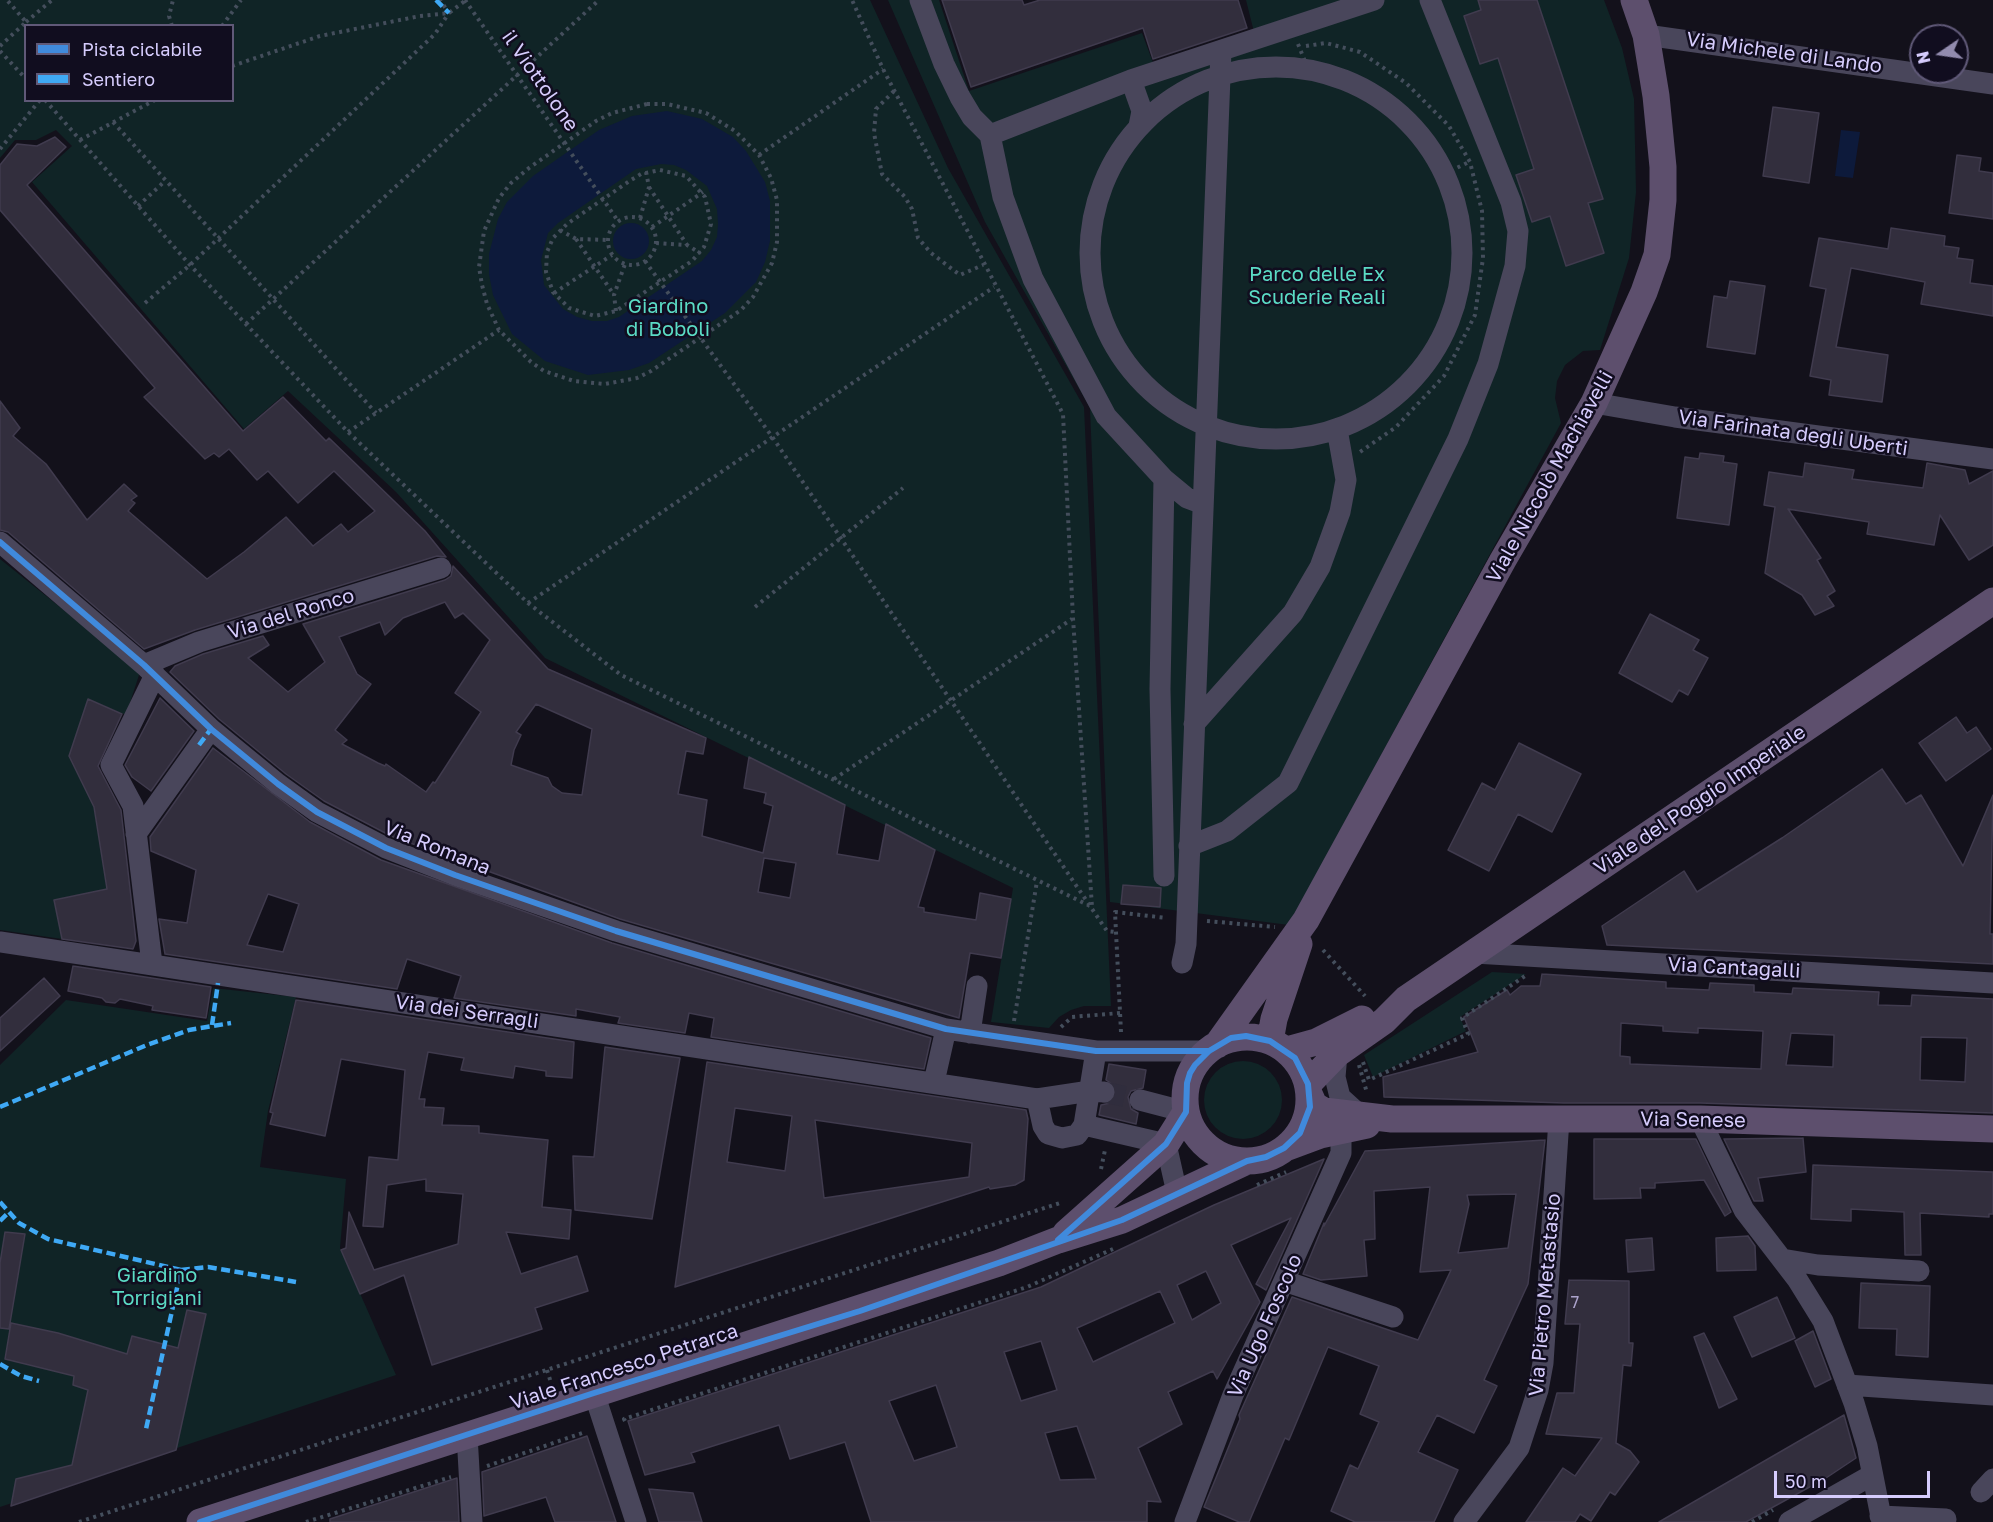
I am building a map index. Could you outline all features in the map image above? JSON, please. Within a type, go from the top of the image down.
[{"type":"main road","name":"Viale Niccolò Machiavelli","points":[[1213,1048],[1306,921],[1503,560],[1594,403],[1644,292],[1657,255],[1664,200],[1663,167],[1646,35],[1634,0]]},
{"type":"main road","name":"Viale del Poggio Imperiale","points":[[1309,1090],[1351,1054],[1406,999],[1993,601]]},
{"type":"main road","name":"Viale Niccolò Machiavelli","points":[[1279,1046],[1274,1019],[1306,921]]},
{"type":"main road","name":"Viale del Poggio Imperiale","points":[[1279,1046],[1323,1039],[1406,999]]},
{"type":"main road","points":[[1246,1036],[1279,1046],[1302,1068],[1309,1090],[1307,1120],[1300,1133],[1284,1148],[1266,1157],[1247,1161],[1218,1154],[1206,1146],[1194,1131],[1186,1112],[1187,1083],[1190,1073],[1200,1058],[1232,1038],[1246,1036]]},
{"type":"main road","name":"Via Senese","points":[[1309,1090],[1314,1105],[1324,1111],[1392,1119],[1700,1119],[1993,1130]]},
{"type":"main road","name":"Viale Francesco Petrarca","points":[[1058,1240],[1166,1144],[1186,1112]]},
{"type":"main road","name":"Via Senese","points":[[1284,1148],[1357,1115]]},
{"type":"main road","name":"Viale Francesco Petrarca","points":[[200,1522],[594,1393],[860,1311],[1058,1240],[1122,1220],[1247,1161]]},
{"type":"street","points":[[920,0],[944,64],[960,97],[972,117],[990,135],[1003,197],[1033,279],[1106,416],[1164,479],[1187,498],[1203,504]]},
{"type":"street","points":[[990,135],[1131,80],[1374,0]]},
{"type":"street","points":[[1189,846],[1227,831],[1288,783],[1458,439],[1488,364],[1515,266],[1518,231],[1511,202],[1430,0]]},
{"type":"street","name":"Via Michele di Lando","points":[[1646,35],[1993,84]]},
{"type":"street","points":[[1182,963],[1186,944],[1221,51]]},
{"type":"street","points":[[1263,66],[1308,69],[1350,82],[1389,104],[1421,136],[1444,174],[1458,216],[1462,260],[1455,304],[1437,346],[1411,381],[1376,410],[1337,429],[1293,438],[1257,439],[1206,425],[1171,406],[1140,380],[1116,349],[1100,312],[1091,273],[1091,233],[1097,204],[1115,158],[1139,126],[1163,104],[1190,87],[1220,75],[1263,66]]},
{"type":"street","points":[[1131,80],[1142,111],[1139,126]]},
{"type":"street","name":"Via Farinata degli Uberti","points":[[1594,403],[1675,417],[1993,459]]},
{"type":"street","points":[[1194,724],[1293,613],[1320,567],[1340,512],[1346,480],[1337,429]]},
{"type":"street","points":[[1164,479],[1160,689],[1164,876]]},
{"type":"street","name":"Via Romana","points":[[0,542],[149,670],[205,737],[317,812],[386,848],[454,875],[616,932],[946,1029],[1096,1051],[1213,1048]]},
{"type":"street","name":"Via del Ronco","points":[[149,670],[199,642],[441,568]]},
{"type":"street","points":[[149,670],[111,765],[130,795],[152,964]]},
{"type":"street","points":[[136,834],[205,737]]},
{"type":"street","name":"Via dei Serragli","points":[[0,942],[1037,1099],[1097,1092]]},
{"type":"street","name":"Via Cantagalli","points":[[1474,953],[1993,983]]},
{"type":"street","points":[[970,1033],[976,986]]},
{"type":"street","points":[[934,1082],[946,1029]]},
{"type":"street","points":[[1037,1099],[1044,1129],[1051,1137],[1072,1137],[1084,1125],[1097,1092],[1096,1051]]},
{"type":"street","points":[[1351,1054],[1335,1077],[1340,1097],[1357,1115]]},
{"type":"street","points":[[1140,1100],[1186,1112]]},
{"type":"street","name":"Via Ugo Foscolo","points":[[1185,1522],[1233,1395],[1357,1115]]},
{"type":"street","name":"Via Pietro Metastasio","points":[[1464,1522],[1519,1448],[1538,1390],[1543,1351],[1559,1119]]},
{"type":"street","points":[[1700,1119],[1744,1210],[1812,1300],[1847,1384],[1867,1446],[1881,1519],[1946,1519]]},
{"type":"street","points":[[1084,1125],[1166,1144],[1177,1193]]},
{"type":"street","points":[[1782,1259],[1818,1265],[1919,1270]]},
{"type":"street","points":[[1284,1281],[1393,1317]]},
{"type":"street","points":[[1847,1384],[1993,1395]]},
{"type":"street","points":[[594,1393],[636,1522]]},
{"type":"street","points":[[467,1435],[472,1522]]},
{"type":"street","points":[[1786,1513],[1872,1475]]},
{"type":"path","points":[[7,0],[26,22]]},
{"type":"path","points":[[0,46],[52,0]]},
{"type":"path","points":[[171,24],[169,16],[173,0]]},
{"type":"path","points":[[223,24],[241,0]]},
{"type":"path","points":[[440,0],[449,14]]},
{"type":"path","points":[[145,303],[218,239],[435,34],[449,14],[466,0]]},
{"type":"path","points":[[246,324],[599,0]]},
{"type":"path","points":[[852,0],[894,91],[994,287],[1063,414],[1073,618],[1092,907]]},
{"type":"path","points":[[234,65],[320,36],[420,16],[449,14]]},
{"type":"path","points":[[1299,47],[1326,43],[1360,52],[1406,83],[1449,126],[1470,162],[1482,211],[1483,258],[1475,315],[1444,376],[1396,427],[1359,453],[1342,457]]},
{"type":"path","points":[[0,51],[24,77]]},
{"type":"path","points":[[759,155],[883,69]]},
{"type":"path","points":[[894,91],[876,109],[874,133],[882,174],[905,196],[912,209],[918,238],[931,253],[960,275],[983,265]]},
{"type":"path","points":[[0,149],[38,102]]},
{"type":"path","points":[[47,102],[190,265],[348,432],[528,603],[621,675],[1092,907]]},
{"type":"path","points":[[80,140],[150,102]]},
{"type":"path","points":[[667,104],[688,107],[714,118],[735,131],[759,155],[771,178],[777,200],[777,242],[772,263],[753,297],[741,310],[700,340],[637,378],[612,383],[588,384],[544,370],[518,352],[499,330],[487,304],[479,267],[484,231],[499,198],[511,183],[564,143],[612,113],[629,107],[667,104]]},
{"type":"path","points":[[113,122],[376,413]]},
{"type":"path","points":[[1444,174],[1491,152]]},
{"type":"path","points":[[660,170],[677,172],[693,181],[703,192],[709,205],[711,224],[707,241],[700,253],[616,311],[586,315],[569,308],[554,293],[548,283],[545,262],[550,244],[560,230],[602,198],[646,172],[660,170]]},
{"type":"path","points":[[646,172],[649,187],[687,245],[700,253]]},
{"type":"path","points":[[138,206],[165,182]]},
{"type":"path","points":[[640,218],[649,187]]},
{"type":"path","points":[[652,227],[703,192]]},
{"type":"path","points":[[628,217],[640,218],[652,227],[656,243],[653,253],[645,261],[635,265],[625,264],[612,255],[608,240],[610,230],[618,221],[628,217]]},
{"type":"path","points":[[560,230],[576,239],[595,266],[614,295],[616,311]]},
{"type":"path","points":[[576,239],[608,240]]},
{"type":"path","points":[[656,243],[687,245]]},
{"type":"path","points":[[554,293],[612,255]]},
{"type":"path","points":[[645,261],[773,438],[1107,931],[1116,932]]},
{"type":"path","points":[[614,295],[625,264]]},
{"type":"path","points":[[528,603],[994,287]]},
{"type":"path","points":[[348,432],[499,330]]},
{"type":"path","points":[[755,607],[903,488]]},
{"type":"path","points":[[834,779],[1073,618]]},
{"type":"path","points":[[1012,1040],[1037,881]]},
{"type":"path","points":[[1323,950],[1370,1001]]},
{"type":"path","points":[[1351,1054],[1370,1080],[1468,1034],[1462,1018],[1534,970]]},
{"type":"path","points":[[1058,1030],[1072,1017],[1120,1013]]},
{"type":"path","points":[[1351,1054],[1357,1115]]},
{"type":"path","points":[[1098,1174],[1106,1146]]},
{"type":"path","points":[[79,1522],[1068,1201]]},
{"type":"path","points":[[1752,1522],[1786,1513]]},
{"type":"green space","name":"Giardino di Boboli","points":[[0,0],[870,0],[948,168],[1084,407],[1111,1006],[1084,1006],[1071,1010],[1059,1017],[1049,1028],[991,1022],[1013,888],[545,658],[396,492],[288,391],[244,429],[32,182],[72,146],[56,130],[36,140],[15,140],[0,158]]},
{"type":"green space","name":"Parco delle Ex Scuderie Reali","points":[[888,0],[939,0],[969,91],[1142,33],[1155,68],[1255,36],[1246,0],[1604,0],[1622,48],[1634,99],[1636,192],[1629,258],[1600,350],[1583,351],[1565,365],[1557,381],[1555,398],[1561,423],[1289,925],[1110,902],[1090,408],[985,222]]},
{"type":"green space","points":[[0,559],[136,668],[139,675],[126,715],[88,699],[70,756],[94,807],[111,914],[77,895],[54,900],[62,939],[0,930]]},
{"type":"green space","points":[[1492,972],[1526,974],[1460,1017],[1466,1031],[1373,1077],[1364,1055]]},
{"type":"green space","name":"Giardino Torrigiani","points":[[213,988],[296,997],[268,1111],[260,1167],[346,1179],[340,1248],[396,1375],[0,1507],[0,1065],[66,1000],[207,1021]]},
{"type":"green space","points":[[1243,1061],[1258,1064],[1271,1072],[1279,1085],[1282,1100],[1279,1115],[1271,1128],[1258,1136],[1243,1139],[1228,1136],[1215,1128],[1207,1115],[1204,1100],[1207,1085],[1215,1072],[1228,1064]]},
{"type":"water","points":[[667,111],[702,119],[733,137],[746,151],[765,182],[770,201],[770,241],[765,262],[756,282],[725,313],[649,363],[629,370],[588,375],[545,361],[512,334],[493,295],[489,274],[489,254],[498,219],[507,202],[533,176],[599,130],[632,116]],"holes":[[[661,164],[674,165],[686,170],[707,186],[717,209],[718,224],[717,237],[711,250],[702,261],[619,317],[607,321],[592,321],[577,317],[563,309],[544,285],[541,260],[548,233],[558,223],[636,169]]]},
{"type":"water","points":[[1841,130],[1860,132],[1853,178],[1835,176]]},
{"type":"water","points":[[631,223],[644,228],[649,241],[644,254],[631,259],[618,254],[613,241],[618,228]]},
{"type":"building","points":[[942,0],[1022,0],[1024,5],[1040,0],[1238,0],[1247,28],[1153,59],[1143,28],[971,87]]},
{"type":"building","points":[[1478,0],[1537,0],[1603,199],[1588,203],[1604,253],[1566,266],[1550,216],[1532,222],[1516,175],[1534,169],[1498,58],[1480,64],[1464,16],[1481,10]]},
{"type":"building","points":[[1773,107],[1819,113],[1809,183],[1763,176]]},
{"type":"building","points":[[55,137],[66,147],[27,185],[243,431],[283,397],[326,441],[329,438],[425,531],[446,557],[437,556],[195,630],[144,649],[8,532],[0,530],[0,401],[20,428],[13,436],[46,464],[87,520],[124,484],[137,496],[131,500],[135,503],[128,511],[207,579],[286,517],[313,546],[341,524],[348,532],[375,511],[334,471],[298,503],[268,471],[257,480],[229,449],[219,457],[214,453],[205,459],[144,397],[155,388],[0,210],[0,165],[17,144],[37,146]]},
{"type":"building","points":[[1957,155],[1981,158],[1979,171],[1993,173],[1993,219],[1949,213]]},
{"type":"building","points":[[1891,228],[1945,236],[1944,246],[1959,248],[1957,258],[1973,260],[1970,283],[1993,286],[1993,316],[1921,304],[1925,282],[1851,268],[1836,347],[1888,355],[1882,402],[1829,395],[1831,380],[1810,376],[1826,289],[1810,286],[1819,238],[1888,249]]},
{"type":"building","points":[[1730,281],[1765,286],[1755,354],[1707,347],[1714,296],[1727,298]]},
{"type":"building","points":[[1700,453],[1724,456],[1723,462],[1737,464],[1729,525],[1677,518],[1685,457],[1699,459]]},
{"type":"building","points":[[1805,463],[1854,470],[1852,479],[1923,488],[1927,463],[1965,470],[1969,484],[1993,471],[1993,545],[1969,560],[1940,515],[1934,545],[1867,534],[1869,522],[1788,509],[1821,558],[1817,560],[1835,591],[1827,596],[1834,606],[1815,615],[1802,595],[1765,573],[1775,507],[1764,505],[1769,472],[1803,477]]},
{"type":"building","points":[[453,566],[548,669],[706,738],[703,754],[686,751],[678,794],[707,800],[702,836],[763,853],[773,806],[764,803],[766,793],[744,788],[749,757],[845,805],[837,854],[879,861],[886,824],[935,850],[918,907],[924,908],[924,912],[976,920],[980,893],[1011,899],[1001,958],[970,953],[959,1018],[620,919],[391,836],[324,801],[286,774],[219,719],[170,672],[175,666],[203,654],[263,636],[269,645],[248,658],[288,692],[325,662],[303,624],[445,580],[451,576]],"holes":[[[445,602],[455,618],[463,613],[490,640],[455,693],[481,712],[435,783],[433,782],[426,792],[386,764],[385,766],[378,763],[342,744],[347,740],[335,730],[371,684],[357,674],[339,637],[380,622],[385,635],[403,618]],[[536,704],[592,729],[582,795],[562,793],[552,786],[548,778],[511,765],[514,750],[521,735],[516,732]],[[764,858],[796,863],[790,898],[758,892]]]},
{"type":"building","points":[[1650,614],[1699,640],[1693,650],[1708,658],[1688,695],[1679,690],[1672,702],[1619,673]]},
{"type":"building","points":[[160,698],[194,731],[151,791],[132,777],[125,765]]},
{"type":"building","points":[[88,699],[122,714],[98,766],[121,810],[136,941],[133,949],[62,939],[54,900],[107,889],[94,807],[69,756]]},
{"type":"building","points":[[1956,717],[1967,733],[1976,727],[1991,749],[1946,781],[1919,743]]},
{"type":"building","points":[[1519,743],[1581,774],[1552,832],[1518,814],[1489,871],[1448,850],[1482,783],[1495,790]]},
{"type":"building","points":[[213,748],[310,822],[381,860],[612,943],[931,1038],[924,1069],[711,1037],[714,1018],[689,1013],[685,1033],[618,1023],[620,1017],[576,1009],[576,1016],[454,998],[461,976],[407,959],[397,989],[165,954],[159,919],[187,923],[196,870],[151,851],[150,837]],"holes":[[[268,894],[299,904],[283,952],[247,945]]]},
{"type":"building","points":[[1882,769],[1906,804],[1921,795],[1963,866],[1993,795],[1990,934],[1993,934],[1993,964],[1607,945],[1602,926],[1684,871],[1697,892],[1782,838]]},
{"type":"building","points":[[1123,885],[1161,888],[1160,907],[1121,904]]},
{"type":"building","points":[[73,966],[211,987],[206,1018],[152,1010],[153,1006],[120,999],[115,1003],[106,1002],[102,998],[68,991]]},
{"type":"building","points":[[1542,974],[1666,982],[1666,988],[1709,990],[1710,983],[1754,985],[1754,992],[1792,994],[1793,988],[1879,992],[1878,1005],[1911,1006],[1912,995],[1993,999],[1993,1113],[1700,1103],[1564,1103],[1384,1097],[1383,1077],[1478,1052],[1464,1017],[1507,990],[1510,995],[1521,986],[1540,986]],"holes":[[[1621,1023],[1663,1026],[1663,1031],[1698,1033],[1698,1028],[1763,1031],[1761,1069],[1630,1064],[1630,1057],[1620,1056]],[[1791,1033],[1834,1035],[1833,1067],[1786,1065]],[[1921,1037],[1967,1038],[1965,1082],[1920,1080]]]},
{"type":"building","points":[[44,978],[60,996],[0,1051],[0,1018]]},
{"type":"building","points":[[296,1000],[574,1042],[572,1078],[546,1076],[546,1071],[515,1066],[513,1078],[461,1070],[464,1058],[428,1052],[419,1099],[425,1099],[424,1107],[444,1108],[442,1125],[479,1126],[479,1133],[548,1140],[542,1207],[571,1210],[569,1239],[506,1232],[521,1274],[577,1256],[588,1291],[535,1308],[542,1329],[432,1365],[404,1275],[360,1294],[341,1250],[346,1248],[349,1212],[374,1270],[458,1244],[463,1194],[426,1191],[426,1179],[387,1185],[383,1227],[363,1226],[369,1157],[398,1160],[405,1070],[341,1059],[325,1136],[270,1124],[273,1113],[270,1112]]},
{"type":"building","points":[[605,1047],[680,1058],[652,1219],[575,1210],[573,1156],[594,1157]]},
{"type":"building","points":[[707,1062],[1026,1110],[1028,1119],[1024,1180],[1015,1185],[990,1189],[989,1187],[675,1287]],"holes":[[[735,1108],[792,1116],[785,1171],[727,1162]],[[815,1120],[972,1143],[969,1177],[824,1198]]]},
{"type":"building","points":[[1109,1064],[1146,1070],[1143,1088],[1131,1091],[1128,1097],[1131,1109],[1138,1113],[1136,1124],[1099,1115],[1101,1105],[1110,1103],[1117,1093],[1115,1086],[1106,1080]]},
{"type":"building","points":[[1803,1138],[1806,1172],[1758,1178],[1763,1201],[1754,1201],[1724,1139]]},
{"type":"building","points":[[1594,1139],[1696,1139],[1731,1212],[1725,1216],[1704,1180],[1655,1183],[1655,1188],[1640,1188],[1641,1198],[1594,1199]]},
{"type":"building","points":[[1545,1140],[1528,1284],[1484,1380],[1497,1386],[1474,1433],[1437,1415],[1418,1452],[1458,1470],[1434,1522],[1355,1522],[1331,1511],[1350,1465],[1358,1469],[1379,1422],[1360,1414],[1379,1366],[1328,1347],[1289,1440],[1285,1438],[1249,1522],[1239,1522],[1204,1507],[1240,1419],[1239,1415],[1292,1297],[1418,1340],[1451,1270],[1420,1272],[1430,1187],[1374,1191],[1375,1239],[1364,1240],[1367,1276],[1321,1280],[1303,1274],[1324,1223],[1324,1226],[1365,1151]],"holes":[[[1516,1194],[1508,1248],[1458,1253],[1469,1204],[1467,1195]]]},
{"type":"building","points":[[1324,1159],[1266,1290],[1256,1284],[1291,1218],[1231,1245],[1260,1302],[1217,1379],[1213,1371],[1168,1392],[1182,1424],[1138,1448],[1161,1502],[1147,1501],[1147,1522],[871,1522],[845,1442],[790,1459],[779,1425],[691,1453],[695,1462],[645,1475],[628,1421],[1041,1287],[1214,1205]],"holes":[[[1206,1271],[1221,1303],[1192,1320],[1177,1285]],[[1160,1291],[1175,1323],[1093,1362],[1077,1328]],[[1041,1341],[1057,1390],[1021,1401],[1004,1352]],[[936,1385],[957,1447],[914,1461],[889,1401]],[[1077,1426],[1096,1479],[1060,1480],[1045,1433]]]},
{"type":"building","points":[[1813,1165],[1993,1172],[1993,1214],[1989,1214],[1989,1217],[1920,1213],[1921,1255],[1905,1255],[1904,1212],[1851,1209],[1851,1221],[1811,1219]]},
{"type":"building","points":[[5,1232],[25,1234],[9,1329],[0,1328],[0,1263]]},
{"type":"building","points":[[1748,1236],[1755,1246],[1756,1270],[1717,1271],[1716,1238]]},
{"type":"building","points":[[1652,1238],[1654,1270],[1628,1272],[1626,1240]]},
{"type":"building","points":[[1569,1280],[1629,1281],[1629,1343],[1633,1343],[1631,1366],[1623,1365],[1616,1443],[1630,1451],[1639,1462],[1615,1495],[1610,1492],[1591,1521],[1580,1514],[1575,1522],[1526,1522],[1563,1468],[1575,1476],[1602,1438],[1546,1434],[1557,1393],[1574,1393],[1580,1324],[1565,1324]]},
{"type":"building","points":[[1861,1283],[1930,1286],[1928,1357],[1896,1355],[1897,1329],[1859,1328]]},
{"type":"building","points":[[1777,1297],[1795,1338],[1752,1357],[1734,1317]]},
{"type":"building","points":[[187,1310],[206,1314],[176,1450],[11,1506],[16,1479],[72,1465],[88,1390],[73,1385],[74,1376],[5,1359],[11,1323],[58,1333],[127,1354],[132,1336],[178,1348]]},
{"type":"building","points":[[1813,1331],[1831,1379],[1815,1387],[1795,1341]]},
{"type":"building","points":[[1704,1333],[1737,1399],[1719,1408],[1694,1337]]},
{"type":"building","points":[[1844,1415],[1856,1458],[1826,1478],[1746,1522],[1659,1522]]},
{"type":"building","points":[[587,1436],[616,1522],[555,1522],[546,1497],[484,1516],[482,1472]]},
{"type":"building","points":[[457,1478],[459,1522],[330,1522],[330,1519]]},
{"type":"building","points":[[649,1489],[693,1493],[702,1522],[659,1522]]},
{"type":"tunnel","points":[[1104,1092],[1140,1100]]},
{"type":"marked path","points":[[436,0],[449,13]]},
{"type":"marked path","points":[[199,745],[211,729]]},
{"type":"marked path","points":[[212,1025],[218,983]]},
{"type":"marked path","points":[[0,1107],[147,1045],[189,1030],[231,1023]]},
{"type":"marked path","points":[[0,1202],[19,1223],[48,1239],[181,1270],[146,1429]]},
{"type":"marked path","points":[[0,1221],[9,1212]]},
{"type":"marked path","points":[[181,1270],[208,1267],[296,1282]]},
{"type":"marked path","points":[[0,1364],[21,1376],[39,1381]]},
{"type":"cycle path","points":[[0,542],[144,665],[211,729],[278,784],[317,812],[386,848],[455,875],[616,931],[946,1029],[1096,1051],[1209,1051]]},
{"type":"cycle path","points":[[200,1522],[594,1393],[860,1311],[1122,1220],[1247,1161],[1266,1157],[1284,1148],[1300,1133],[1310,1107],[1308,1084],[1295,1058],[1270,1041],[1246,1036],[1231,1038],[1209,1051],[1190,1073],[1187,1083],[1186,1112],[1166,1144],[1058,1240]]}]
